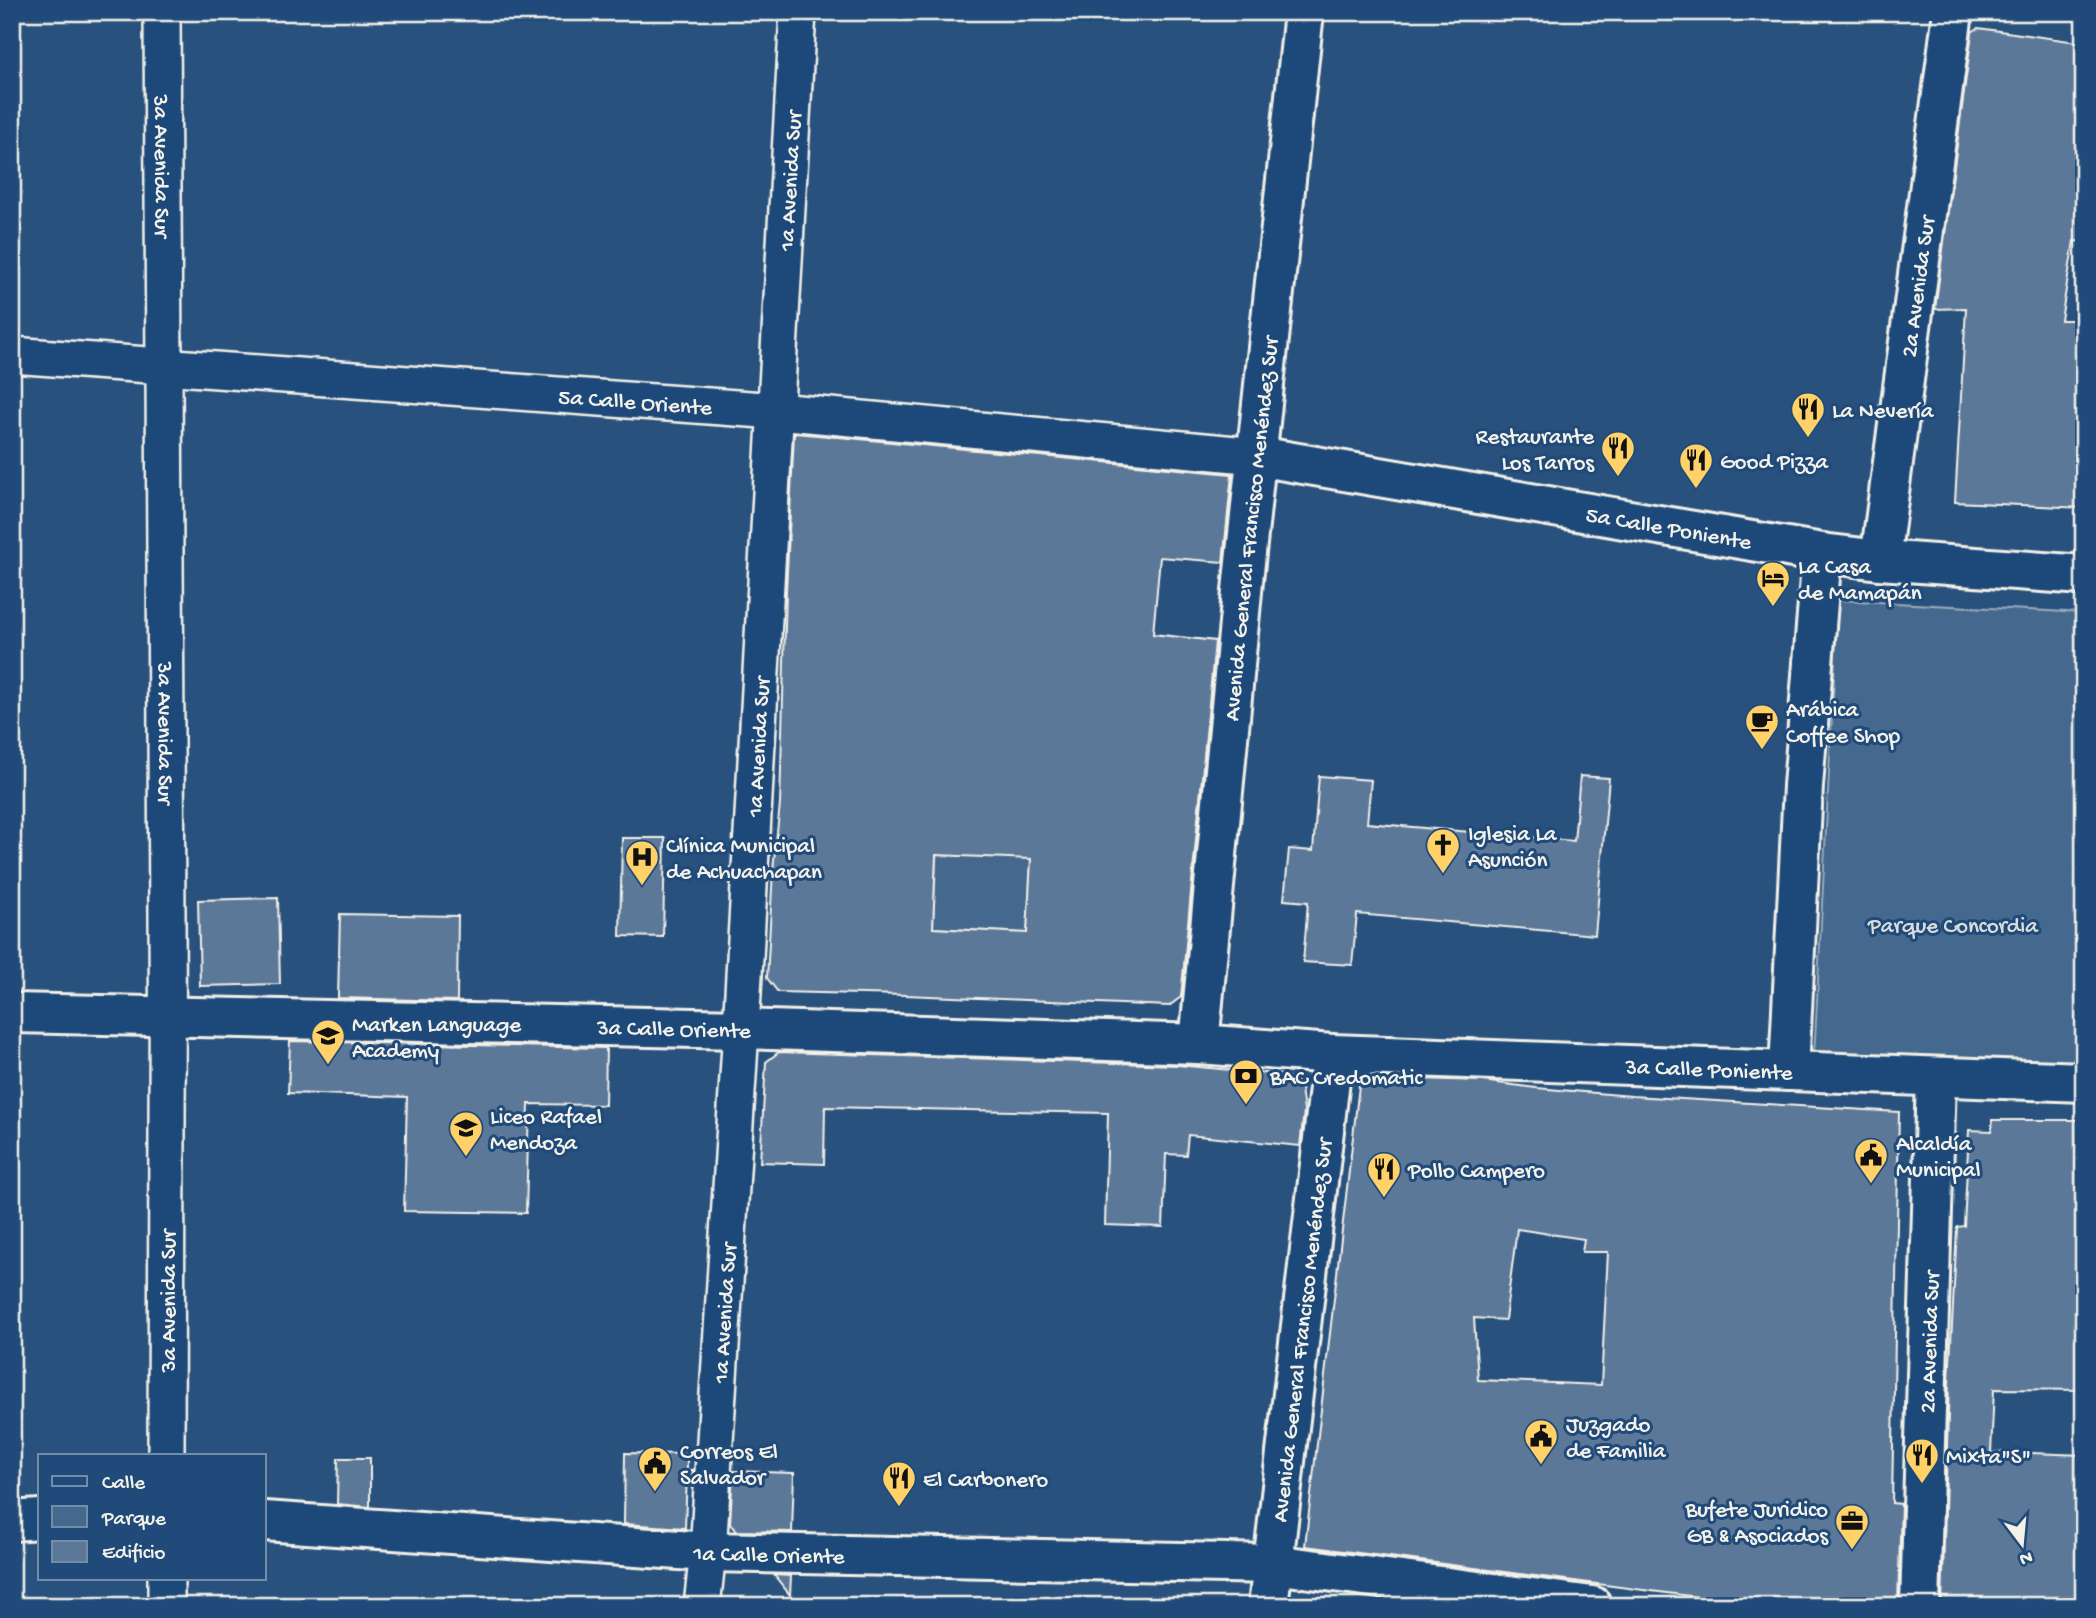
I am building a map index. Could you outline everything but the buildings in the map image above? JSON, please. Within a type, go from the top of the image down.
[{"type":"street","name":"3a Avenida Sur","points":[[162,12],[169,1015],[166,1454]]},
{"type":"street","name":"1a Avenida Sur","points":[[702,1606],[708,1552],[741,1029],[798,12]]},
{"type":"street","name":"Avenida General Francisco Menéndez Sur","points":[[1199,1044],[1240,609],[1304,12]]},
{"type":"street","name":"2a Avenida Sur","points":[[1880,560],[1953,12]]},
{"type":"street","name":"5a Calle Oriente","points":[[12,355],[777,411],[1257,456]]},
{"type":"street","name":"5a Calle Poniente","points":[[1257,456],[1822,553],[1880,560],[2084,575]]},
{"type":"street","points":[[1790,1071],[1803,786],[1822,553]]},
{"type":"street","name":"3a Calle Oriente","points":[[12,1013],[741,1029],[1199,1044],[1333,1054]]},
{"type":"street","name":"Avenida General Francisco Menéndez Sur","points":[[1268,1606],[1333,1054]]},
{"type":"street","name":"3a Calle Poniente","points":[[1333,1054],[2084,1082]]},
{"type":"street","name":"2a Avenida Sur","points":[[1920,1606],[1936,1077]]},
{"type":"street","points":[[12,1521],[38,1519]]},
{"type":"street","name":"1a Calle Oriente","points":[[266,1521],[708,1552],[1273,1564],[1592,1606]]},
{"type":"street","points":[[166,1580],[166,1606]]},
{"type":"green space","name":"Parque Concordia","points":[[1838,600],[2084,613],[2084,1066],[1814,1057]]},
{"type":"green space","points":[[937,842],[1031,859],[1027,933],[933,928]]},
{"type":"place","name":"La Nevería","points":[[1808,439]]},
{"type":"place","name":"Restaurante Los Tarros","points":[[1618,478]]},
{"type":"place","name":"Good Pizza","points":[[1696,490]]},
{"type":"place","name":"La Casa de Mamapán","points":[[1773,608]]},
{"type":"place","name":"Arábica Coffee Shop","points":[[1762,751]]},
{"type":"place","name":"Iglesia La Asunción","points":[[1443,875]]},
{"type":"place","name":"Clínica Municipal de Achuachapan","points":[[642,887]]},
{"type":"place","name":"Marken Language Academy","points":[[328,1066]]},
{"type":"place","name":"BAC Credomatic","points":[[1246,1106]]},
{"type":"place","name":"Liceo Rafael Mendoza","points":[[466,1158]]},
{"type":"place","name":"Alcaldía Municipal","points":[[1871,1185]]},
{"type":"place","name":"Pollo Campero","points":[[1384,1199]]},
{"type":"place","name":"Juzgado de Familia","points":[[1541,1466]]},
{"type":"place","name":"Mixta\"S\"","points":[[1922,1485]]},
{"type":"place","name":"Correos El Salvador","points":[[655,1493]]},
{"type":"place","name":"El Carbonero","points":[[899,1508]]},
{"type":"place","name":"Bufete Juridico GB & Asociados","points":[[1852,1551]]}]
